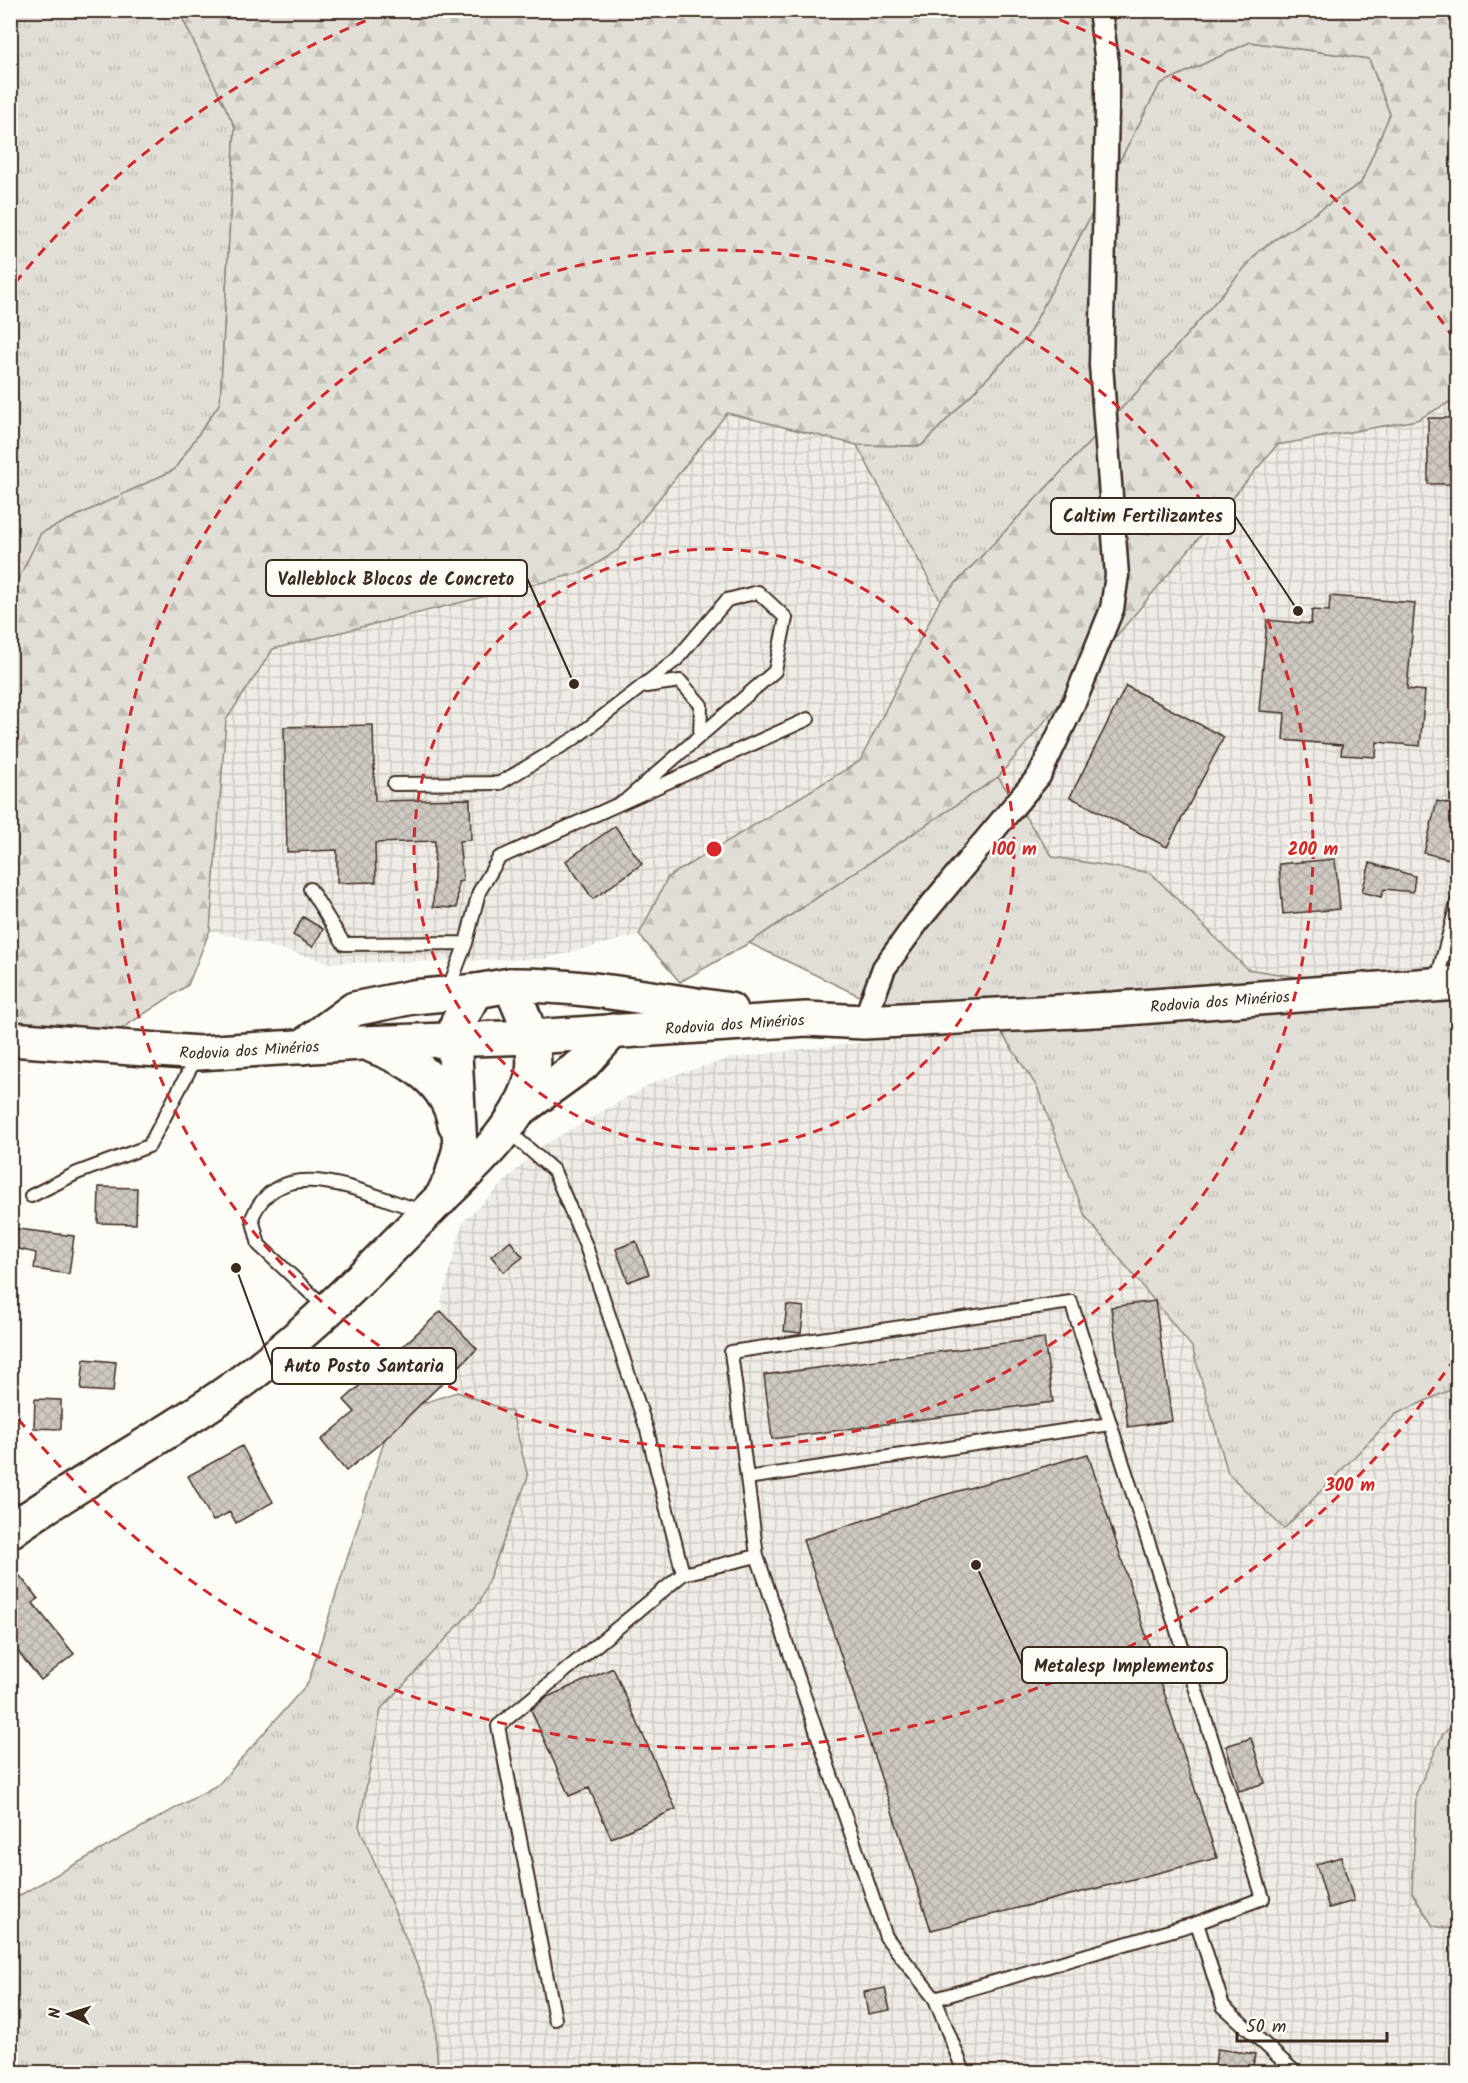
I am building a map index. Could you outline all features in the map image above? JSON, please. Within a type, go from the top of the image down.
[{"type":"main road","name":"Rodovia dos Minérios","points":[[10,1039],[199,1053],[362,1043],[532,1037],[806,1019],[864,1022],[1113,1010],[1447,983]]},
{"type":"main road","points":[[10,1531],[231,1390],[292,1342],[486,1154],[511,1120],[532,1079],[532,1037],[510,985]]},
{"type":"main road","points":[[302,1047],[354,1009],[413,997],[510,985],[545,985],[632,993],[696,1005],[806,1019]]},
{"type":"main road","points":[[434,1206],[451,1179],[460,1148],[455,1040],[461,992]]},
{"type":"main road","points":[[511,1120],[583,1064],[613,1031]]},
{"type":"main road","points":[[362,1043],[403,1058],[438,1087],[451,1109],[460,1148]]},
{"type":"street","points":[[864,1022],[884,968],[918,921],[1039,776],[1074,703],[1112,609],[1117,575],[1101,365],[1107,101],[1106,53],[1100,10]]},
{"type":"lane","points":[[394,784],[500,783],[575,738],[676,660],[727,600],[758,592],[786,618],[775,671],[626,800]]},
{"type":"lane","points":[[641,687],[680,681],[701,705],[700,736]]},
{"type":"lane","points":[[461,992],[466,943],[479,892],[499,858],[808,719]]},
{"type":"lane","points":[[310,888],[344,945],[466,943]]},
{"type":"lane","points":[[1447,983],[1458,900]]},
{"type":"lane","points":[[31,1196],[77,1173],[149,1146],[199,1053]]},
{"type":"lane","points":[[511,1120],[555,1172],[586,1246],[647,1430],[683,1574]]},
{"type":"lane","points":[[327,1309],[260,1245],[252,1218],[267,1195],[295,1181],[327,1181],[434,1206]]},
{"type":"lane","points":[[935,1998],[1197,1923],[1263,1898],[1071,1302],[731,1352],[757,1556],[886,1937],[935,1998],[964,2073]]},
{"type":"lane","points":[[747,1478],[1110,1424]]},
{"type":"lane","points":[[555,2019],[498,1726],[683,1574],[757,1556]]},
{"type":"lane","points":[[1197,1923],[1223,2006],[1295,2073]]},
{"type":"shaded area","points":[[1457,398],[1457,971],[1311,979],[1247,969],[1151,873],[1053,857],[998,777],[1277,445],[1417,420]]},
{"type":"shaded area","points":[[727,413],[857,445],[940,600],[860,761],[668,877],[639,935],[544,959],[331,963],[210,930],[226,720],[273,649],[584,572],[618,550]]},
{"type":"shaded area","points":[[997,1026],[1037,1087],[1085,1216],[1192,1347],[1228,1473],[1284,1528],[1396,1414],[1457,1387],[1457,1722],[1443,1734],[1416,1794],[1412,1892],[1433,1926],[1457,1930],[1457,2072],[438,2072],[434,2006],[359,1827],[381,1709],[480,1602],[512,1412],[457,1392],[441,1301],[463,1222],[540,1147],[656,1081],[731,1058]]},
{"type":"green space","points":[[11,11],[179,11],[235,127],[220,403],[174,470],[41,533],[11,596]]},
{"type":"green space","points":[[179,11],[1457,11],[1457,398],[1417,420],[1277,445],[998,777],[749,943],[680,982],[639,935],[668,877],[860,761],[940,600],[1138,391],[1261,249],[1361,183],[1390,114],[1369,59],[1250,42],[1160,84],[1027,337],[921,446],[857,445],[727,413],[618,550],[584,572],[273,649],[226,720],[210,930],[188,985],[109,1037],[11,1033],[10,596],[41,533],[174,470],[220,403],[235,127]]},
{"type":"green space","points":[[1250,42],[1369,59],[1390,114],[1361,183],[1261,249],[1138,391],[940,600],[857,445],[921,446],[1027,337],[1160,84]]},
{"type":"green space","points":[[998,777],[1053,857],[1151,873],[1247,969],[1311,979],[1457,971],[1457,1387],[1396,1414],[1284,1529],[1228,1473],[1192,1347],[1085,1216],[1037,1087],[997,1026],[872,1002],[749,943]]},
{"type":"green space","points":[[457,1392],[512,1412],[528,1477],[480,1602],[381,1709],[359,1826],[434,2006],[438,2072],[11,2072],[11,1900],[219,1784],[308,1683],[393,1413]]},
{"type":"green space","points":[[1457,1722],[1457,1930],[1433,1926],[1412,1893],[1416,1794],[1443,1734]]},
{"type":"building","points":[[1428,418],[1458,418],[1458,484],[1428,484]]},
{"type":"building","points":[[1330,596],[1415,603],[1407,689],[1425,691],[1420,746],[1377,742],[1376,757],[1341,755],[1342,745],[1283,740],[1285,713],[1259,711],[1267,620],[1311,624],[1312,610],[1329,611]]},
{"type":"building","points":[[1126,686],[1224,737],[1167,847],[1070,797]]},
{"type":"building","points":[[373,725],[375,801],[470,799],[471,840],[459,841],[463,881],[458,882],[457,908],[433,907],[435,841],[375,843],[376,882],[337,883],[337,850],[287,852],[284,727]]},
{"type":"building","points":[[1437,801],[1458,806],[1458,845],[1454,860],[1424,853]]},
{"type":"building","points":[[615,826],[642,864],[593,899],[566,861]]},
{"type":"building","points":[[1335,859],[1340,909],[1283,914],[1279,864]]},
{"type":"building","points":[[1370,863],[1415,876],[1413,892],[1384,889],[1381,897],[1362,892]]},
{"type":"building","points":[[303,917],[323,929],[313,947],[293,935]]},
{"type":"building","points":[[99,1187],[137,1188],[136,1224],[98,1223]]},
{"type":"building","points":[[10,1228],[74,1236],[69,1274],[34,1269],[36,1253],[10,1247]]},
{"type":"building","points":[[510,1241],[523,1257],[504,1272],[491,1256]]},
{"type":"building","points":[[636,1241],[649,1274],[628,1282],[616,1249]]},
{"type":"building","points":[[1155,1301],[1172,1421],[1128,1427],[1111,1307]]},
{"type":"building","points":[[787,1305],[804,1307],[801,1333],[784,1331]]},
{"type":"building","points":[[441,1311],[477,1349],[383,1441],[346,1471],[321,1440],[355,1412],[344,1400]]},
{"type":"building","points":[[1044,1338],[1053,1402],[772,1439],[764,1375]]},
{"type":"building","points":[[84,1359],[116,1362],[113,1392],[81,1390]]},
{"type":"building","points":[[35,1399],[61,1400],[61,1429],[34,1428]]},
{"type":"building","points":[[242,1446],[273,1502],[236,1523],[230,1512],[213,1521],[188,1476]]},
{"type":"building","points":[[1088,1454],[1217,1858],[931,1930],[803,1540],[923,1501]]},
{"type":"building","points":[[20,1576],[38,1599],[33,1603],[74,1654],[41,1680],[10,1642],[10,1584]]},
{"type":"building","points":[[613,1668],[676,1809],[611,1838],[589,1788],[569,1796],[531,1710],[545,1698]]},
{"type":"building","points":[[1251,1738],[1265,1783],[1239,1791],[1226,1746]]},
{"type":"building","points":[[1341,1857],[1354,1901],[1329,1908],[1316,1864]]},
{"type":"building","points":[[885,1988],[890,2010],[868,2014],[864,1992]]},
{"type":"building","points":[[1217,2049],[1255,2054],[1252,2073],[1214,2073]]},
{"type":"place","name":"Caltim Fertilizantes","points":[[1298,611]]},
{"type":"place","name":"Valleblock Blocos de Concreto","points":[[574,684]]},
{"type":"place","name":"Auto Posto Santaria","points":[[236,1268]]},
{"type":"place","name":"Metalesp Implementos","points":[[976,1565]]}]
